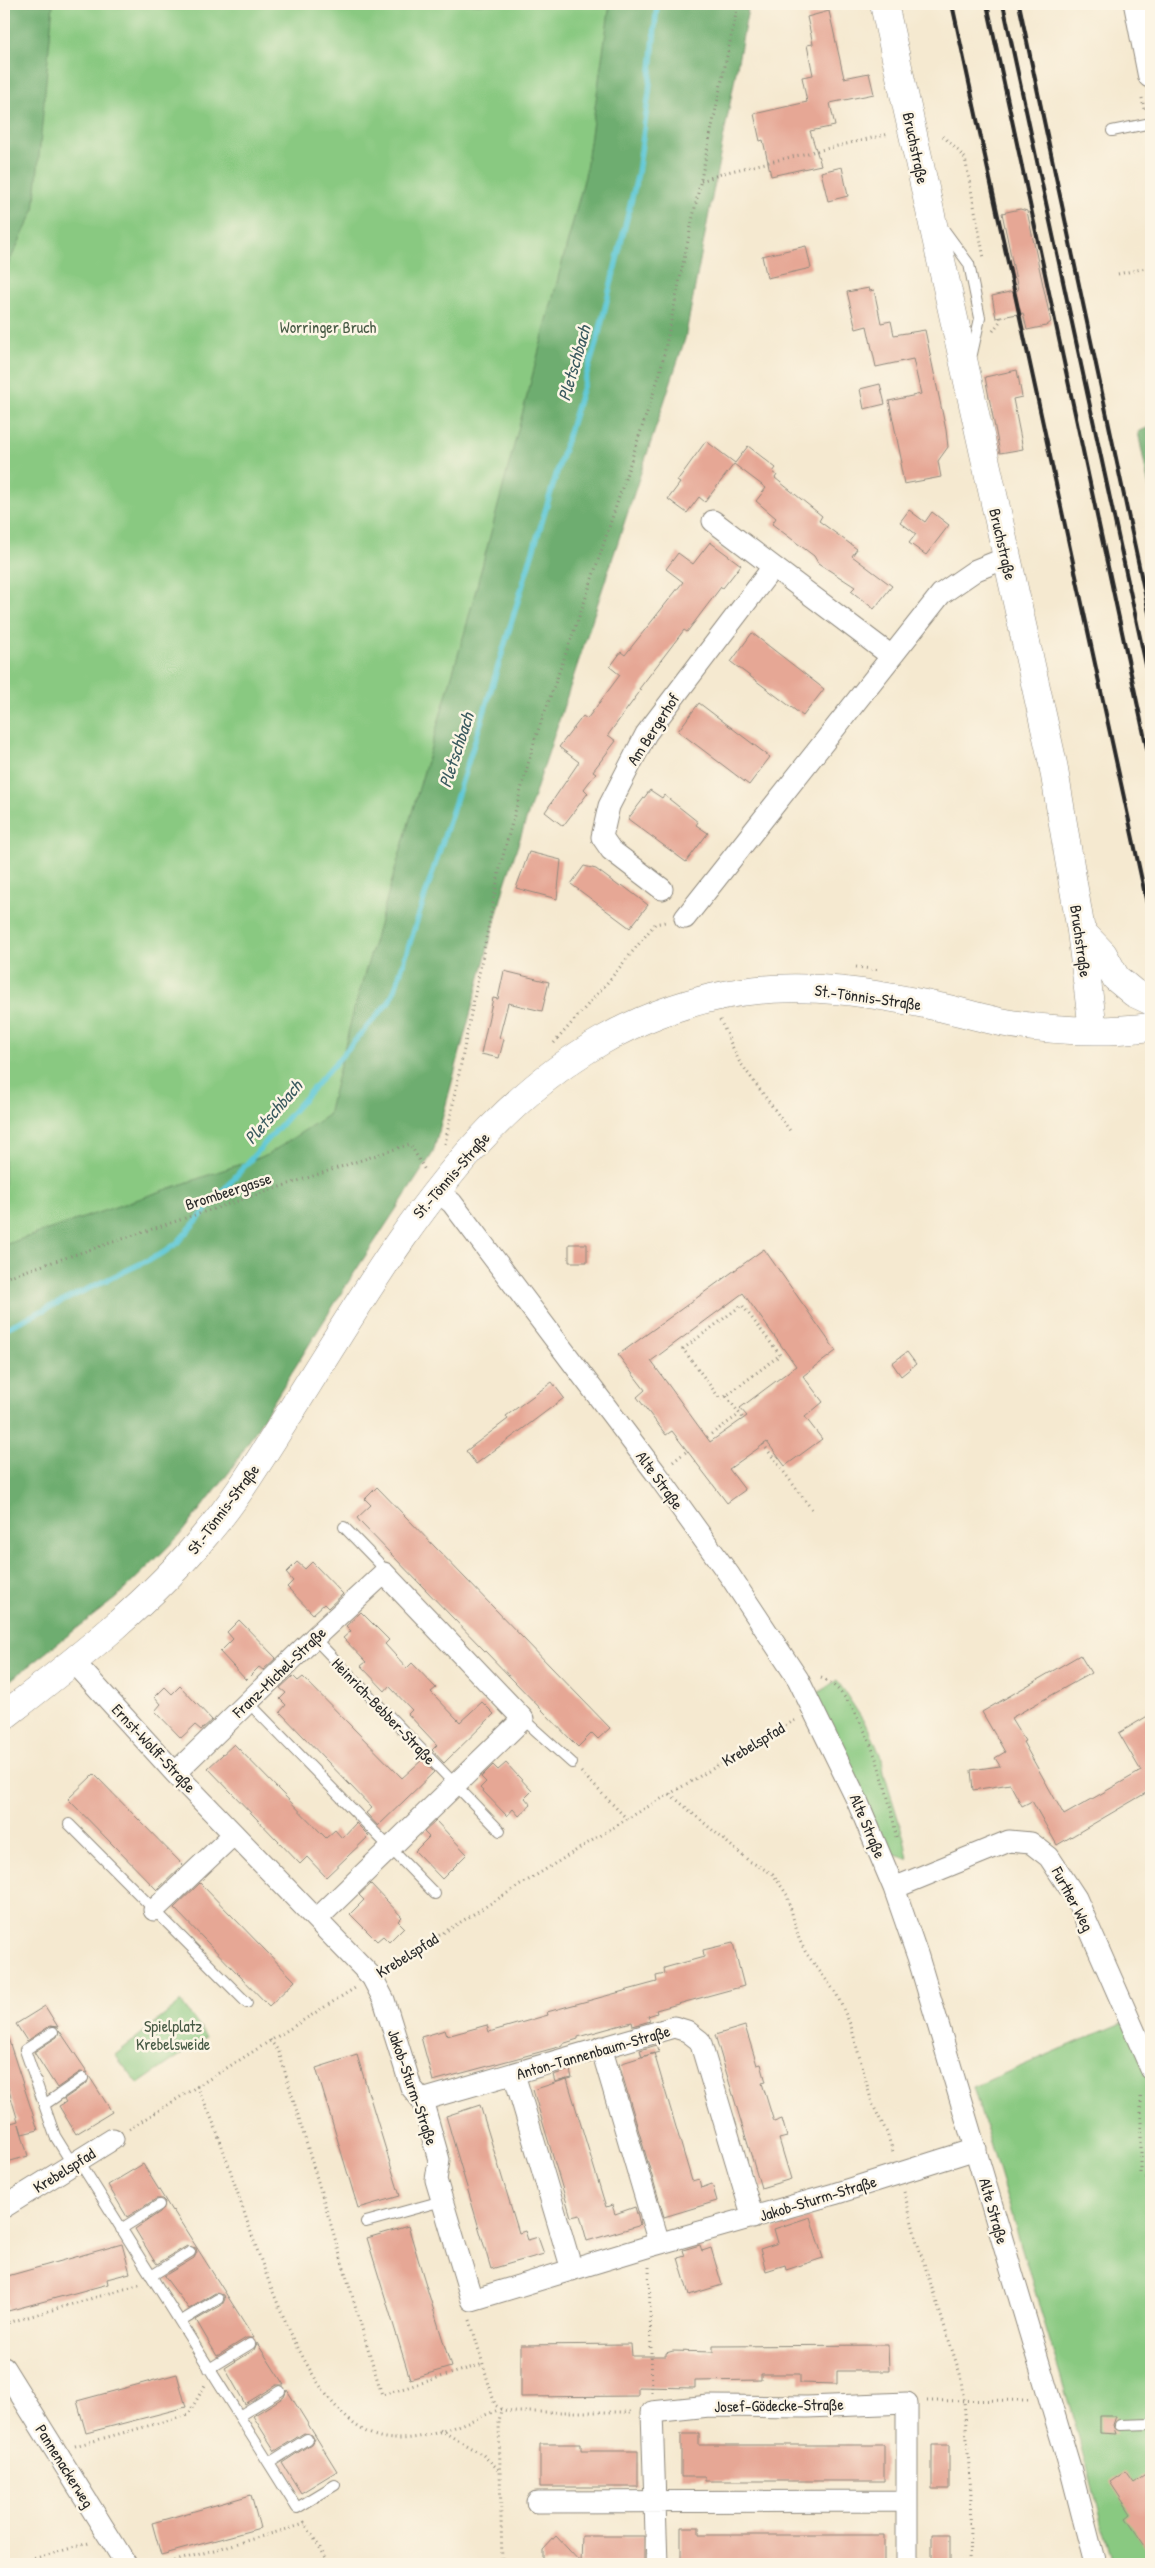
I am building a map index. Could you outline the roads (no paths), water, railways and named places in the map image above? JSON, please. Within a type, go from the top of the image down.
[{"type":"main road","name":"Bruchstraße","points":[[884,4],[1053,764],[1081,931],[1093,1030]]},
{"type":"main road","points":[[1081,931],[1103,954],[1116,978],[1134,993],[1151,1001]]},
{"type":"main road","name":"St.-Tönnis-Straße","points":[[4,1716],[74,1662],[153,1593],[208,1533],[255,1468],[405,1231],[436,1190],[506,1113],[551,1072],[589,1048],[631,1025],[711,998],[768,989],[821,988],[901,1000],[1007,1023],[1050,1029],[1093,1030]]},
{"type":"main road","points":[[1093,1030],[1151,1026]]},
{"type":"street","points":[[1137,4],[1151,75]]},
{"type":"street","points":[[713,521],[890,655]]},
{"type":"street","points":[[685,918],[890,655],[941,594],[976,570],[1006,558]]},
{"type":"street","name":"Am Bergerhof","points":[[662,889],[611,850],[602,837],[609,806],[646,734],[772,567]]},
{"type":"street","name":"Alte Straße","points":[[436,1190],[452,1203],[656,1474],[730,1576],[798,1678],[814,1708],[894,1888],[918,1957],[1050,2400],[1095,2564]]},
{"type":"street","points":[[318,1918],[389,1846],[523,1718],[384,1574]]},
{"type":"street","name":"Franz-Michel-Straße","points":[[176,1773],[314,1638],[384,1574]]},
{"type":"street","name":"Ernst-Wolff-Straße","points":[[74,1662],[176,1773],[318,1918],[372,1977]]},
{"type":"street","points":[[154,1910],[234,1834]]},
{"type":"street","name":"Further Weg","points":[[894,1888],[1009,1841],[1030,1843],[1049,1857],[1076,1898],[1151,2069]]},
{"type":"street","name":"Jakob-Sturm-Straße","points":[[372,1977],[384,2000],[411,2087],[422,2100],[438,2160],[436,2180],[472,2300],[653,2245],[753,2218],[976,2149]]},
{"type":"street","name":"Anton-Tannenbaum-Straße","points":[[422,2100],[674,2027],[687,2031],[700,2041],[753,2218]]},
{"type":"street","points":[[601,2047],[653,2245]]},
{"type":"street","points":[[514,2074],[572,2270]]},
{"type":"street","name":"Krebelspfad","points":[[4,2207],[113,2139]]},
{"type":"street","name":"Pannenackerweg","points":[[4,2368],[126,2564]]},
{"type":"street","name":"Josef-Gödecke-Straße","points":[[656,2503],[652,2412],[709,2406],[907,2403],[907,2501]]},
{"type":"street","points":[[537,2502],[907,2501],[907,2564]]},
{"type":"street","points":[[656,2503],[657,2564]]},
{"type":"lane","points":[[1112,131],[1151,123]]},
{"type":"lane","points":[[344,1527],[379,1562],[384,1574]]},
{"type":"lane","name":"Heinrich-Bebber-Straße","points":[[314,1638],[500,1831]]},
{"type":"lane","points":[[248,1702],[435,1894]]},
{"type":"lane","points":[[523,1718],[572,1763]]},
{"type":"lane","points":[[69,1824],[247,2003]]},
{"type":"lane","points":[[53,2032],[25,2050],[55,2136],[121,2229],[297,2508],[335,2485]]},
{"type":"lane","points":[[44,2105],[83,2078]]},
{"type":"lane","points":[[366,2222],[442,2201]]},
{"type":"lane","points":[[121,2229],[159,2205]]},
{"type":"lane","points":[[152,2278],[190,2252]]},
{"type":"lane","points":[[180,2322],[218,2299]]},
{"type":"lane","points":[[212,2373],[250,2344]]},
{"type":"lane","points":[[239,2416],[280,2391]]},
{"type":"lane","points":[[1120,2425],[1151,2424]]},
{"type":"lane","points":[[269,2463],[307,2439]]},
{"type":"waterway","name":"Pletschbach","points":[[4,1329],[163,1253],[177,1243],[389,1002],[395,989],[482,719],[598,337],[638,173],[649,93],[657,4]]},
{"type":"railway","points":[[952,4],[1151,922]]},
{"type":"railway","points":[[987,4],[1151,767]]},
{"type":"railway","points":[[1003,4],[1151,688]]},
{"type":"railway","points":[[1019,4],[1151,622]]},
{"type":"park label","name":"Worringer Bruch","points":[[328,327]]},
{"type":"park label","name":"Spielplatz Krebelsweide","points":[[173,2035]]}]
